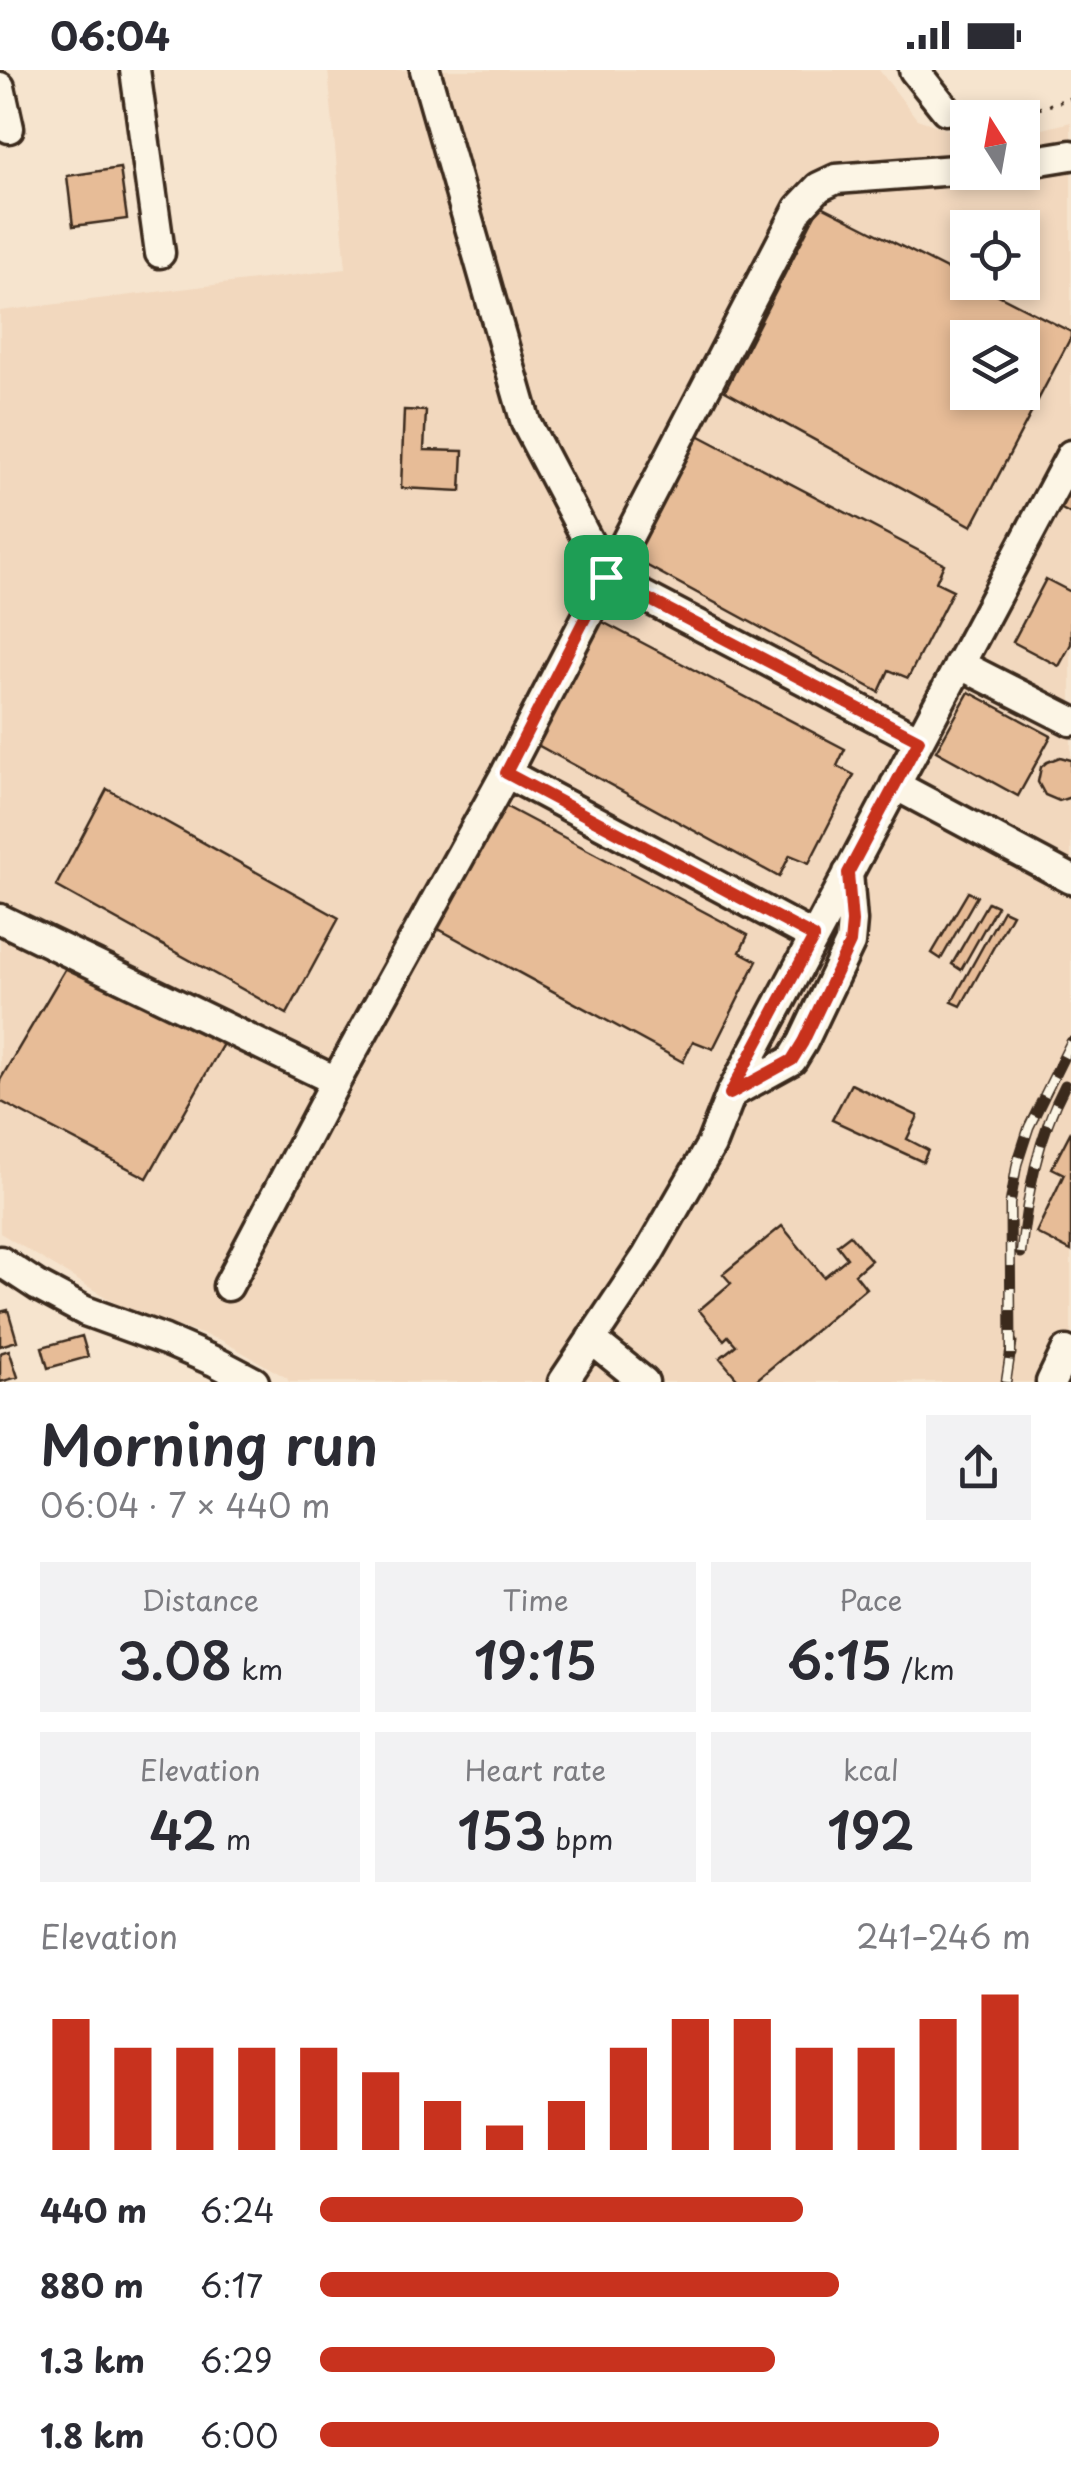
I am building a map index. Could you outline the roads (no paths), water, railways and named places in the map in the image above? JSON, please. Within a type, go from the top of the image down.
[{"type":"street","points":[[136,70],[160,253]]},
{"type":"street","points":[[425,70],[526,424],[606,577],[919,740]]},
{"type":"street","points":[[914,70],[946,110]]},
{"type":"street","points":[[0,87],[9,128]]},
{"type":"street","points":[[1040,160],[1071,155]]},
{"type":"street","points":[[228,1286],[336,1080],[506,773],[799,208],[819,186],[836,178],[950,170]]},
{"type":"street","points":[[563,1382],[647,1256],[711,1145],[730,1094],[1071,454]]},
{"type":"street","points":[[960,664],[1071,722]]},
{"type":"street","points":[[506,773],[814,937]]},
{"type":"street","points":[[895,785],[1071,879]]},
{"type":"street","points":[[730,1094],[792,1060],[803,1042],[850,943],[848,873]]},
{"type":"street","points":[[0,920],[336,1080]]},
{"type":"street","points":[[0,1261],[85,1311],[165,1340],[254,1382]]},
{"type":"street","points":[[592,1339],[644,1382]]},
{"type":"street","points":[[1051,1382],[1066,1351]]},
{"type":"railway","points":[[1011,1354],[1010,1204],[1017,1164],[1029,1127],[1071,1042]]},
{"type":"railway","points":[[1021,1253],[1035,1166],[1065,1085]]},
{"type":"railway","points":[[1006,1382],[1012,1342]]}]
